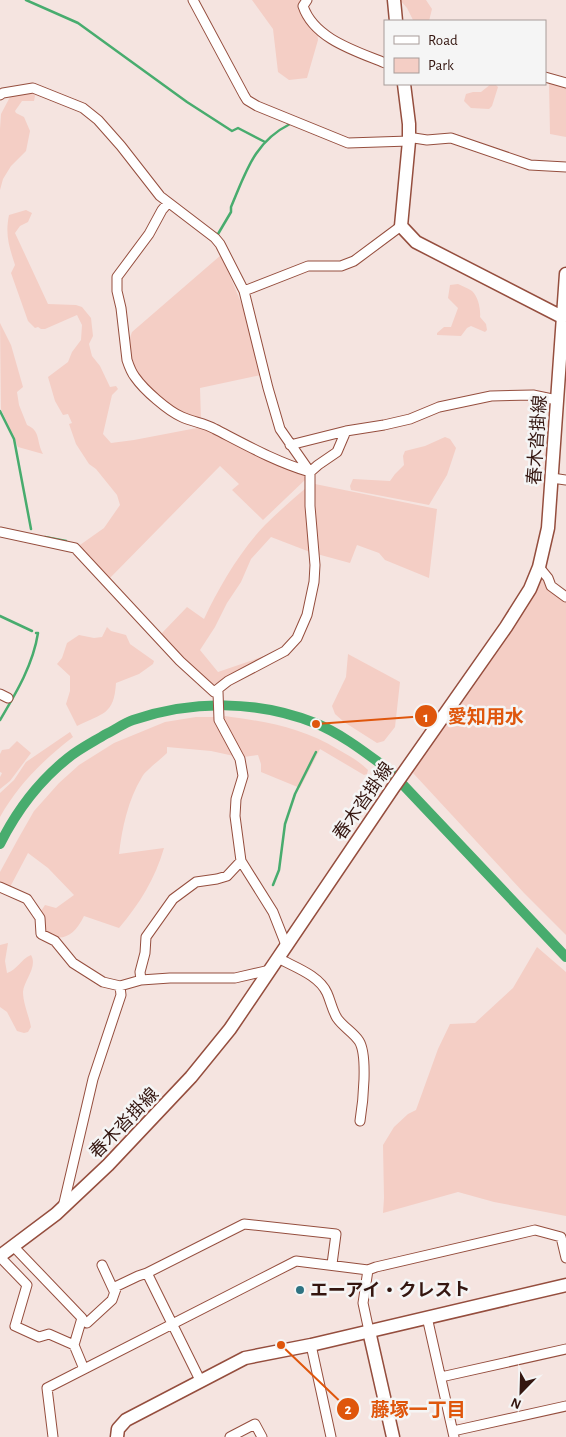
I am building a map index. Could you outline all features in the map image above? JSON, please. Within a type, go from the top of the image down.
[{"type":"main road","points":[[394,0],[396,20]]},
{"type":"main road","points":[[404,85],[410,141],[401,226],[416,242],[564,316]]},
{"type":"main road","name":"春木沓掛線","points":[[0,1256],[63,1207],[108,1165],[191,1078],[230,1029],[394,787],[506,627],[530,589],[539,567],[548,528],[557,400],[563,352],[566,274]]},
{"type":"main road","points":[[117,1437],[118,1429],[126,1420],[245,1358],[311,1345],[566,1285]]},
{"type":"main road","points":[[369,1331],[393,1437]]},
{"type":"street","points":[[193,0],[244,95],[251,103],[348,143],[410,141],[414,138],[427,140],[451,138],[530,165],[566,167]]},
{"type":"street","points":[[307,0],[303,6],[305,13],[324,34],[334,42],[384,63]]},
{"type":"street","points":[[546,77],[566,83]]},
{"type":"street","points":[[0,95],[33,88],[83,108],[98,120],[121,146],[160,196],[216,238],[220,244],[244,291],[280,429],[310,472],[310,506],[315,565],[314,582],[307,616],[297,638],[285,651],[228,681],[214,692],[180,661],[75,548],[0,532]]},
{"type":"street","points":[[168,203],[149,234],[117,276],[117,291],[121,308],[127,360],[133,373],[142,384],[174,413],[209,426],[292,467],[310,472]]},
{"type":"street","points":[[244,291],[308,266],[341,266],[354,262],[401,226]]},
{"type":"street","points":[[290,444],[402,421],[439,407],[491,396],[532,395],[557,400]]},
{"type":"street","points":[[310,472],[337,452],[346,431]]},
{"type":"street","points":[[552,478],[566,480]]},
{"type":"street","points":[[539,567],[548,578],[551,586],[566,598]]},
{"type":"street","points":[[218,692],[219,720],[240,759],[243,776],[236,799],[235,816],[240,861],[273,912],[286,945]]},
{"type":"street","points":[[141,980],[140,972],[145,953],[146,937],[173,899],[196,882],[226,876],[240,861]]},
{"type":"street","points":[[0,887],[27,899],[40,918],[41,934],[55,940],[73,963],[103,982],[120,986],[141,980],[235,978],[270,970]]},
{"type":"street","points":[[278,958],[317,980],[327,993],[340,1022],[359,1041],[363,1052],[364,1067],[360,1121]]},
{"type":"street","points":[[63,1207],[89,1095],[120,995],[120,986]]},
{"type":"street","points":[[74,1345],[85,1320],[112,1300],[117,1286],[244,1224],[336,1234],[332,1264]]},
{"type":"street","points":[[53,1437],[47,1388],[296,1260],[368,1270],[376,1266],[535,1230],[561,1237],[566,1258]]},
{"type":"street","points":[[14,1247],[95,1330]]},
{"type":"street","points":[[0,1256],[27,1284],[15,1326],[39,1337],[49,1334],[74,1345],[84,1369]]},
{"type":"street","points":[[102,1265],[114,1291]]},
{"type":"street","points":[[368,1270],[363,1303],[369,1331]]},
{"type":"street","points":[[147,1273],[200,1382]]},
{"type":"street","points":[[428,1317],[454,1434],[566,1406]]},
{"type":"street","points":[[311,1345],[331,1437]]},
{"type":"street","points":[[441,1377],[566,1349]]},
{"type":"street","points":[[230,1437],[255,1424],[262,1437]]},
{"type":"green space","points":[[252,0],[304,0],[317,30],[318,40],[307,78],[289,80],[278,72],[273,29]]},
{"type":"green space","points":[[400,0],[426,0],[432,9],[429,20],[413,20],[407,8]]},
{"type":"green space","points":[[549,82],[566,86],[566,137],[550,134]]},
{"type":"green space","points":[[490,85],[498,87],[492,106],[489,109],[471,108],[464,101],[466,94],[481,92]]},
{"type":"green space","points":[[29,93],[34,94],[34,101],[22,101],[15,111],[24,117],[30,131],[26,151],[11,166],[3,179],[0,190],[1,114],[10,97]]},
{"type":"green space","points":[[26,210],[32,213],[28,222],[20,226],[15,233],[48,304],[82,307],[91,318],[93,336],[89,344],[92,356],[100,366],[110,387],[116,386],[118,389],[112,395],[103,434],[111,443],[202,427],[305,474],[307,478],[263,520],[232,490],[239,484],[220,466],[108,580],[80,550],[80,545],[104,528],[120,505],[117,495],[96,469],[89,464],[76,444],[69,424],[72,423],[68,414],[63,415],[55,401],[48,377],[68,362],[72,352],[81,340],[82,325],[77,315],[45,329],[35,328],[28,321],[11,273],[15,265],[8,240],[9,215]]},
{"type":"green space","points":[[221,255],[248,319],[261,375],[200,388],[201,420],[173,409],[138,377],[131,364],[128,343],[132,332]]},
{"type":"green space","points":[[458,284],[472,291],[476,296],[479,303],[480,317],[486,324],[487,330],[485,332],[471,326],[461,336],[437,335],[444,327],[451,327],[458,308],[448,298],[450,285]]},
{"type":"green space","points":[[0,323],[11,345],[23,387],[17,392],[19,405],[27,425],[36,433],[43,454],[18,447],[1,409]]},
{"type":"green space","points":[[445,437],[450,439],[456,448],[447,475],[429,505],[351,490],[350,486],[353,479],[390,481],[404,465],[403,456],[405,451],[425,446]]},
{"type":"green space","points":[[315,484],[437,509],[429,578],[385,560],[379,553],[357,545],[350,563],[317,554]]},
{"type":"green space","points":[[307,487],[310,552],[271,537],[251,559],[241,582],[200,650],[218,672],[276,652],[211,686],[162,637],[162,633],[187,607],[204,619],[223,582],[247,546],[280,510]]},
{"type":"green space","points":[[540,578],[566,603],[566,935],[524,893],[413,773],[415,766],[515,626],[532,598]]},
{"type":"green space","points":[[107,627],[111,631],[126,635],[130,644],[154,661],[153,664],[139,674],[116,683],[113,701],[106,712],[77,726],[66,704],[70,691],[70,676],[57,664],[62,658],[67,643],[79,635],[94,638],[102,637]]},
{"type":"green space","points":[[348,654],[400,682],[395,727],[384,741],[377,743],[335,714],[332,706],[346,677]]},
{"type":"green space","points":[[225,716],[270,723],[311,736],[358,761],[368,770],[367,774],[364,775],[320,749],[300,788],[261,772],[258,755],[244,757],[223,718]]},
{"type":"green space","points":[[196,717],[216,717],[234,756],[211,751],[167,747],[167,753],[142,777],[126,814],[119,854],[164,848],[151,880],[134,909],[119,928],[84,916],[72,933],[67,936],[56,937],[43,933],[41,911],[45,905],[56,908],[74,895],[48,868],[28,853],[9,889],[0,885],[0,872],[34,811],[59,783],[79,765],[114,743],[165,722]]},
{"type":"green space","points":[[70,732],[73,737],[32,774],[15,794],[0,817],[0,793],[14,780],[26,762]]},
{"type":"green space","points":[[17,741],[31,753],[10,781],[0,789],[2,773],[0,772],[0,754],[2,750],[9,749]]},
{"type":"green space","points":[[8,943],[5,961],[7,973],[31,955],[33,960],[32,969],[23,992],[31,1027],[28,1032],[24,1033],[17,1031],[7,1012],[0,1007],[0,945]]},
{"type":"green space","points":[[537,947],[566,972],[566,1216],[494,1202],[458,1192],[383,1213],[383,1145],[394,1127],[408,1114],[416,1110],[438,1049],[450,1024],[475,1023],[513,988]]},
{"type":"waterway","points":[[26,0],[78,23],[187,102],[232,131],[238,128],[265,142]]},
{"type":"waterway","points":[[218,234],[231,212],[231,207],[241,182],[259,149],[278,131],[290,124]]},
{"type":"waterway","points":[[0,411],[14,439],[31,529]]},
{"type":"waterway","points":[[45,537],[66,541]]},
{"type":"waterway","points":[[0,616],[32,631]]},
{"type":"waterway","points":[[0,720],[28,667],[36,645],[38,633],[36,633]]},
{"type":"waterway","points":[[0,844],[13,820],[29,798],[57,767],[81,749],[126,723],[156,713],[202,706],[225,705],[271,710],[293,715],[325,727],[354,744],[389,770],[566,957]]},
{"type":"waterway","points":[[273,885],[279,870],[285,824],[295,794],[316,752]]},
{"type":"place","name":"愛知用水","points":[[316,724]]},
{"type":"place","name":"エーアイ・クレスト","points":[[300,1290]]},
{"type":"place","name":"藤塚一丁目","points":[[281,1345]]}]
